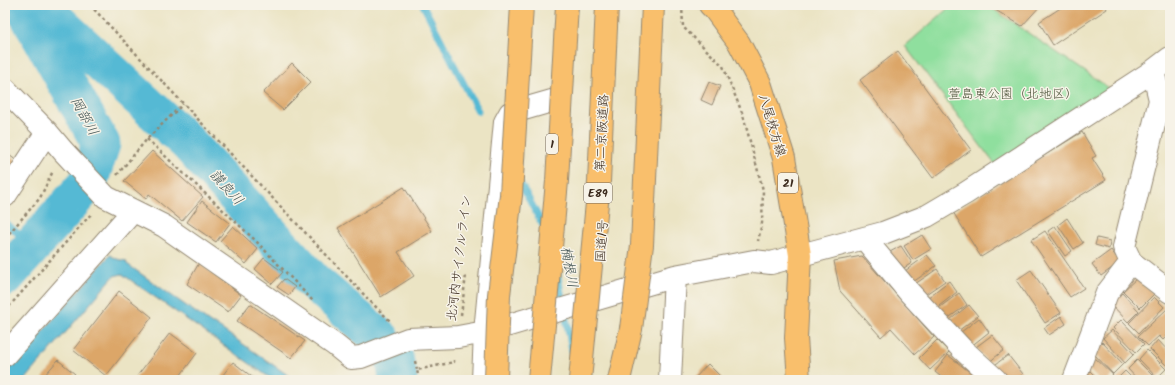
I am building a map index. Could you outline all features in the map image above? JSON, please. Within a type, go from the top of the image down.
[{"type":"main road","points":[[492,380],[499,296],[511,194],[522,5]]},
{"type":"main road","name":"1","points":[[533,380],[543,282],[555,100],[559,5]]},
{"type":"main road","points":[[539,380],[557,181],[567,5]]},
{"type":"main road","name":"第二京阪道路","points":[[580,380],[599,182],[607,5]]},
{"type":"main road","name":"国道1号","points":[[587,380],[600,254],[615,5]]},
{"type":"main road","points":[[619,380],[631,329],[642,245],[653,5]]},
{"type":"main road","name":"八尾枚方線","points":[[710,5],[739,43],[760,83],[784,158],[800,255],[796,338],[799,380]]},
{"type":"street","points":[[5,89],[47,132],[103,194],[164,226],[335,345],[351,358],[361,357],[404,340],[458,337],[485,332],[674,276],[754,261],[771,263],[883,234],[928,216],[966,193],[1153,71],[1170,58]]},
{"type":"street","points":[[1153,71],[1160,100],[1124,247],[1131,262],[1170,292]]},
{"type":"street","points":[[492,380],[485,332],[505,122],[510,113],[555,100]]},
{"type":"street","points":[[5,196],[47,132]]},
{"type":"street","points":[[5,355],[133,211]]},
{"type":"street","points":[[864,238],[909,292],[962,349],[996,380]]},
{"type":"street","points":[[1074,380],[1107,293],[1131,262]]},
{"type":"street","points":[[670,380],[674,276]]},
{"type":"path","points":[[90,5],[369,300],[404,340],[417,370],[419,380]]},
{"type":"path","points":[[682,5],[683,27],[723,66],[743,115],[763,190],[762,223],[754,261]]},
{"type":"path","points":[[5,311],[103,194],[118,172],[147,139],[183,104]]},
{"type":"path","points":[[147,139],[256,241],[314,302]]},
{"type":"path","points":[[5,238],[40,198],[68,156]]},
{"type":"path","name":"北河内サイクルライン","points":[[417,370],[454,362],[467,268]]},
{"type":"green space","name":"萱島東公園（北地区）","points":[[952,5],[987,5],[1118,94],[1000,171],[905,46]]},
{"type":"water","points":[[110,255],[117,259],[126,261],[127,264],[212,324],[295,380],[273,380],[122,274],[114,276],[25,380],[5,380],[5,374]]},
{"type":"building","points":[[987,5],[1041,5],[1022,26]]},
{"type":"building","points":[[1065,5],[1105,5],[1107,9],[1053,45],[1039,22]]},
{"type":"building","points":[[898,51],[971,150],[933,178],[860,80]]},
{"type":"building","points":[[292,63],[311,82],[283,110],[263,93]]},
{"type":"building","points":[[709,82],[720,86],[712,105],[701,100]]},
{"type":"building","points":[[1082,132],[1096,156],[1092,158],[1106,180],[981,257],[953,212]]},
{"type":"building","points":[[152,151],[203,197],[182,221],[149,194],[146,199],[124,181]]},
{"type":"building","points":[[5,152],[17,161],[5,176]]},
{"type":"building","points":[[404,187],[432,231],[398,252],[414,276],[381,297],[338,228]]},
{"type":"building","points":[[202,201],[230,223],[216,242],[187,222]]},
{"type":"building","points":[[1067,218],[1083,243],[1074,249],[1058,225]]},
{"type":"building","points":[[233,226],[258,249],[246,264],[220,241]]},
{"type":"building","points":[[1055,226],[1072,251],[1065,256],[1048,231]]},
{"type":"building","points":[[1045,231],[1084,288],[1070,297],[1031,240]]},
{"type":"building","points":[[922,235],[931,249],[913,260],[904,246]]},
{"type":"building","points":[[1097,238],[1110,241],[1109,249],[1095,245]]},
{"type":"building","points":[[901,246],[912,263],[899,271],[888,253]]},
{"type":"building","points":[[1111,250],[1120,262],[1101,276],[1092,264]]},
{"type":"building","points":[[927,255],[936,266],[913,282],[905,271]]},
{"type":"building","points":[[862,256],[934,337],[915,354],[891,328],[881,337],[840,291],[834,261]]},
{"type":"building","points":[[264,258],[283,272],[272,284],[255,269]]},
{"type":"building","points":[[199,263],[241,295],[228,312],[187,284]]},
{"type":"building","points":[[937,269],[945,281],[923,296],[915,284]]},
{"type":"building","points":[[1031,270],[1061,313],[1045,323],[1016,280]]},
{"type":"building","points":[[1137,278],[1154,294],[1140,308],[1123,291]]},
{"type":"building","points":[[284,279],[295,287],[289,295],[277,287]]},
{"type":"building","points":[[949,281],[957,292],[935,309],[927,298]]},
{"type":"building","points":[[119,291],[152,317],[106,376],[73,350]]},
{"type":"building","points":[[1121,292],[1139,311],[1128,322],[1110,303]]},
{"type":"building","points":[[959,293],[967,305],[944,321],[936,310]]},
{"type":"building","points":[[1154,297],[1164,307],[1139,333],[1129,323]]},
{"type":"building","points":[[250,304],[305,341],[291,358],[237,321]]},
{"type":"building","points":[[969,305],[978,316],[954,334],[946,323]]},
{"type":"building","points":[[1167,309],[1170,312],[1170,333],[1163,340],[1159,336],[1148,346],[1138,336]]},
{"type":"building","points":[[1061,316],[1066,324],[1049,335],[1044,328]]},
{"type":"building","points":[[979,318],[989,332],[970,347],[960,333]]},
{"type":"building","points":[[1121,320],[1144,344],[1136,352],[1113,328]]},
{"type":"building","points":[[1112,330],[1134,354],[1125,363],[1103,338]]},
{"type":"building","points":[[170,333],[197,353],[177,380],[134,380]]},
{"type":"building","points":[[992,335],[1004,350],[988,363],[976,347]]},
{"type":"building","points":[[937,340],[949,352],[930,370],[919,358]]},
{"type":"building","points":[[1158,340],[1170,353],[1169,368],[1150,349]]},
{"type":"building","points":[[1102,342],[1123,364],[1113,374],[1092,352]]},
{"type":"building","points":[[1147,350],[1166,369],[1157,378],[1139,359]]},
{"type":"building","points":[[948,355],[976,377],[974,380],[945,380],[935,372]]},
{"type":"building","points":[[1008,355],[1023,374],[1016,380],[1003,380],[992,367]]},
{"type":"building","points":[[1093,356],[1113,375],[1108,380],[1099,380],[1084,365]]},
{"type":"building","points":[[58,360],[75,374],[70,380],[47,380],[43,377]]},
{"type":"building","points":[[1137,360],[1157,380],[1138,380],[1128,369]]},
{"type":"building","points":[[233,362],[256,380],[219,380]]},
{"type":"building","points":[[708,364],[724,380],[693,380]]},
{"type":"building","points":[[1086,371],[1095,380],[1077,380]]},
{"type":"building","points":[[1125,371],[1134,380],[1116,380]]},
{"type":"waterway","name":"岡部川","points":[[5,277],[88,183],[101,144],[23,5]]},
{"type":"waterway","name":"讃良川","points":[[39,5],[188,143],[313,281],[381,339],[394,358],[398,380]]},
{"type":"waterway","name":"楠根川","points":[[423,5],[478,111]]},
{"type":"waterway","name":"楠根川","points":[[518,179],[546,231]]},
{"type":"waterway","points":[[5,222],[32,246]]},
{"type":"waterway","name":"楠根川","points":[[557,272],[574,360]]}]
